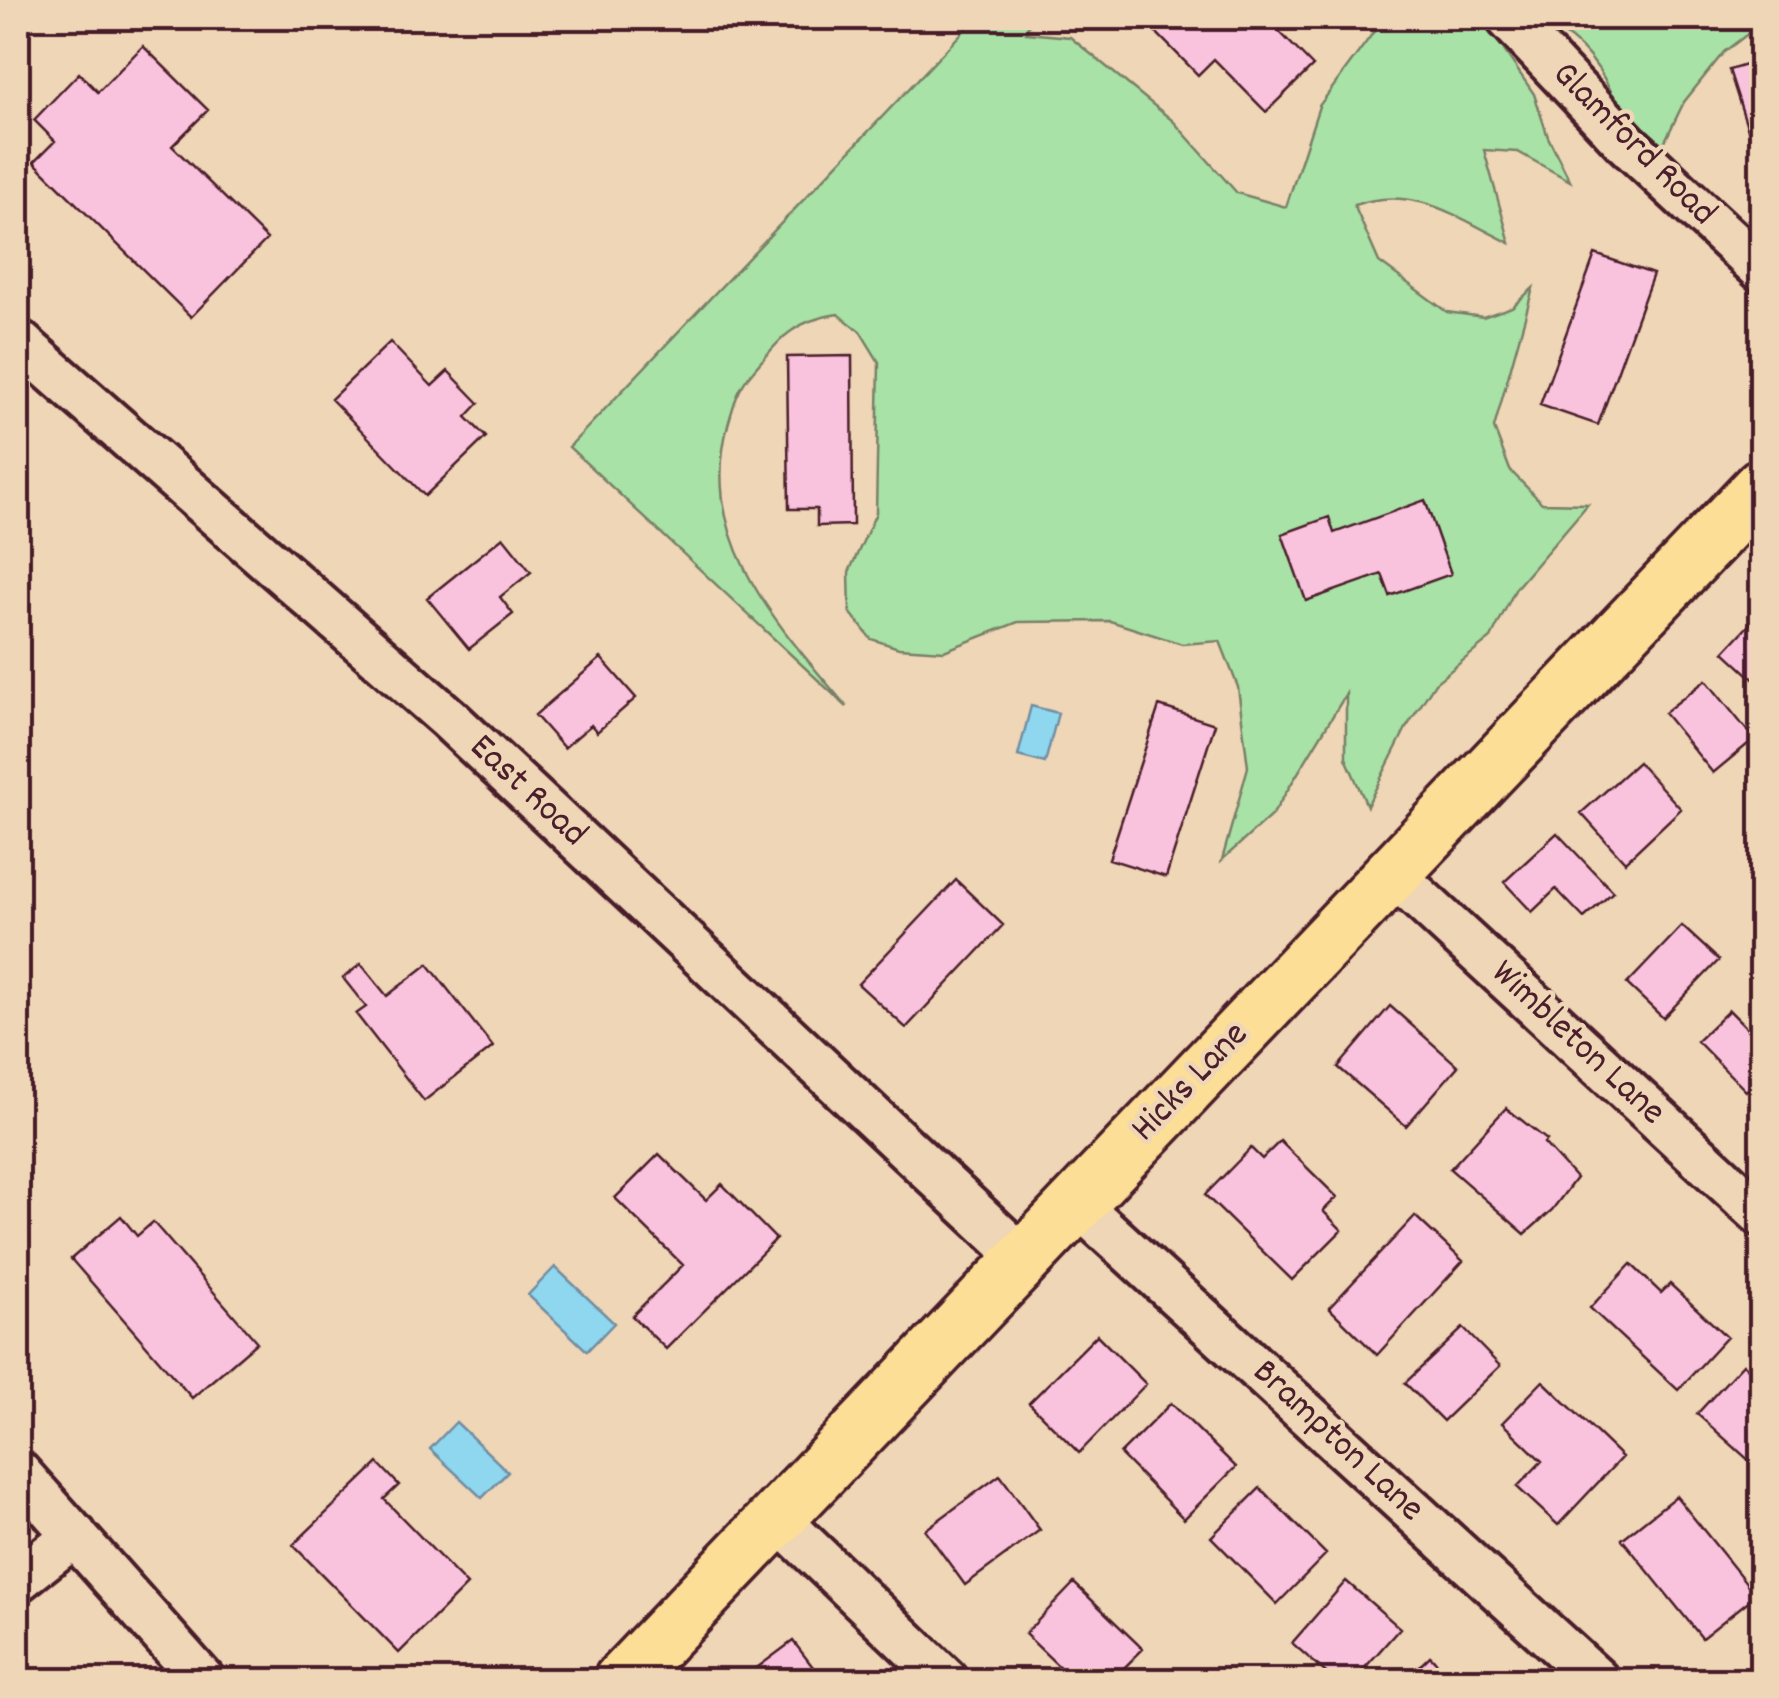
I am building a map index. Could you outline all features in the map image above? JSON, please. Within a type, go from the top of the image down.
[{"type":"main road","name":"Hicks Lane","points":[[622,1680],[1762,486]]},
{"type":"street","name":"Glamford Road","points":[[1508,18],[1626,143],[1762,270]]},
{"type":"street","name":"East Road","points":[[18,341],[448,718],[1023,1258]]},
{"type":"street","name":"Wimbleton Lane","points":[[1392,873],[1762,1215]]},
{"type":"street","name":"Brampton Lane","points":[[1076,1203],[1598,1680]]},
{"type":"street","points":[[18,1472],[202,1680]]},
{"type":"street","points":[[777,1518],[946,1680]]},
{"type":"street","points":[[18,1580],[74,1535]]},
{"type":"green space","points":[[976,18],[1031,18],[1026,33],[1070,37],[1173,121],[1237,193],[1286,207],[1319,106],[1384,18],[1482,18],[1534,94],[1548,137],[1570,181],[1518,152],[1484,150],[1510,243],[1453,214],[1415,201],[1396,198],[1354,205],[1379,262],[1447,312],[1483,317],[1512,307],[1533,288],[1494,428],[1510,470],[1542,503],[1588,504],[1516,588],[1491,638],[1435,683],[1406,728],[1367,806],[1346,758],[1346,694],[1273,814],[1222,860],[1248,767],[1238,687],[1220,641],[1182,644],[1110,621],[1018,622],[944,651],[899,648],[871,639],[850,612],[849,572],[876,513],[879,362],[860,331],[838,314],[810,321],[789,332],[748,377],[732,410],[721,467],[724,506],[734,544],[750,579],[795,645],[847,707],[569,447]]},
{"type":"green space","points":[[1526,18],[1761,18],[1762,23],[1724,52],[1684,102],[1642,188],[1619,109],[1593,61],[1553,27]]},
{"type":"water","points":[[1031,706],[1058,713],[1045,763],[1018,756]]},
{"type":"water","points":[[555,1267],[614,1323],[587,1351],[528,1295]]},
{"type":"water","points":[[456,1422],[508,1472],[482,1498],[430,1449]]},
{"type":"building","points":[[1142,18],[1266,18],[1313,66],[1266,112],[1214,59],[1198,75]]},
{"type":"building","points":[[143,46],[208,110],[172,146],[267,239],[191,317],[34,162],[55,141],[34,120],[79,73],[98,92]]},
{"type":"building","points":[[1762,60],[1762,142],[1753,145],[1729,70]]},
{"type":"building","points":[[1595,254],[1653,274],[1598,425],[1540,405]]},
{"type":"building","points":[[390,342],[432,386],[448,371],[479,403],[466,417],[486,437],[425,496],[331,399]]},
{"type":"building","points":[[852,356],[853,525],[817,526],[817,509],[789,509],[787,357]]},
{"type":"building","points":[[1425,500],[1451,574],[1390,596],[1382,574],[1306,601],[1282,534],[1329,517],[1334,533]]},
{"type":"building","points":[[503,537],[531,572],[500,597],[513,614],[469,649],[427,598]]},
{"type":"building","points":[[1762,615],[1762,687],[1724,652]]},
{"type":"building","points":[[601,658],[636,698],[597,732],[591,725],[564,748],[535,715]]},
{"type":"building","points":[[1706,680],[1754,739],[1713,773],[1664,713]]},
{"type":"building","points":[[1159,706],[1215,724],[1166,877],[1109,859]]},
{"type":"building","points":[[1638,762],[1681,809],[1625,862],[1581,813]]},
{"type":"building","points":[[1557,833],[1613,892],[1584,918],[1556,889],[1532,912],[1504,882]]},
{"type":"building","points":[[956,880],[1003,925],[906,1028],[858,984]]},
{"type":"building","points":[[1682,926],[1719,960],[1663,1018],[1627,984]]},
{"type":"building","points":[[361,964],[387,996],[428,964],[493,1047],[424,1101],[356,1014],[366,1007],[343,978]]},
{"type":"building","points":[[1390,1006],[1458,1066],[1406,1126],[1338,1067]]},
{"type":"building","points":[[1729,1010],[1762,1043],[1762,1076],[1746,1091],[1697,1041]]},
{"type":"building","points":[[1506,1108],[1547,1140],[1544,1143],[1576,1178],[1552,1210],[1525,1234],[1450,1169]]},
{"type":"building","points":[[1280,1141],[1337,1197],[1323,1211],[1342,1230],[1292,1280],[1205,1195],[1251,1148],[1262,1159]]},
{"type":"building","points":[[659,1154],[706,1200],[722,1184],[776,1239],[666,1349],[632,1316],[683,1265],[615,1198]]},
{"type":"building","points":[[121,1216],[137,1236],[153,1222],[257,1342],[192,1398],[71,1259]]},
{"type":"building","points":[[1415,1216],[1463,1261],[1377,1355],[1329,1308]]},
{"type":"building","points":[[1631,1264],[1661,1293],[1670,1284],[1727,1337],[1678,1390],[1590,1308]]},
{"type":"building","points":[[1463,1328],[1500,1366],[1443,1421],[1405,1383]]},
{"type":"building","points":[[1097,1335],[1146,1384],[1079,1453],[1029,1403]]},
{"type":"building","points":[[1743,1364],[1762,1382],[1762,1472],[1697,1414]]},
{"type":"building","points":[[1543,1381],[1622,1457],[1558,1525],[1517,1487],[1542,1461],[1502,1423]]},
{"type":"building","points":[[1171,1403],[1236,1467],[1184,1519],[1120,1454]]},
{"type":"building","points":[[378,1463],[399,1485],[384,1499],[467,1585],[399,1653],[293,1545]]},
{"type":"building","points":[[1000,1475],[1040,1530],[965,1585],[925,1530]]},
{"type":"building","points":[[1260,1488],[1326,1554],[1277,1604],[1211,1537]]},
{"type":"building","points":[[1676,1496],[1756,1595],[1702,1638],[1622,1539]]},
{"type":"building","points":[[1346,1581],[1400,1628],[1354,1680],[1334,1680],[1292,1643]]},
{"type":"building","points":[[1074,1583],[1143,1649],[1112,1680],[1073,1680],[1025,1634]]},
{"type":"building","points":[[793,1641],[823,1680],[749,1680],[746,1676]]},
{"type":"building","points":[[1430,1656],[1454,1680],[1405,1680]]},
{"type":"building","points":[[1167,1669],[1179,1680],[1155,1680]]}]
